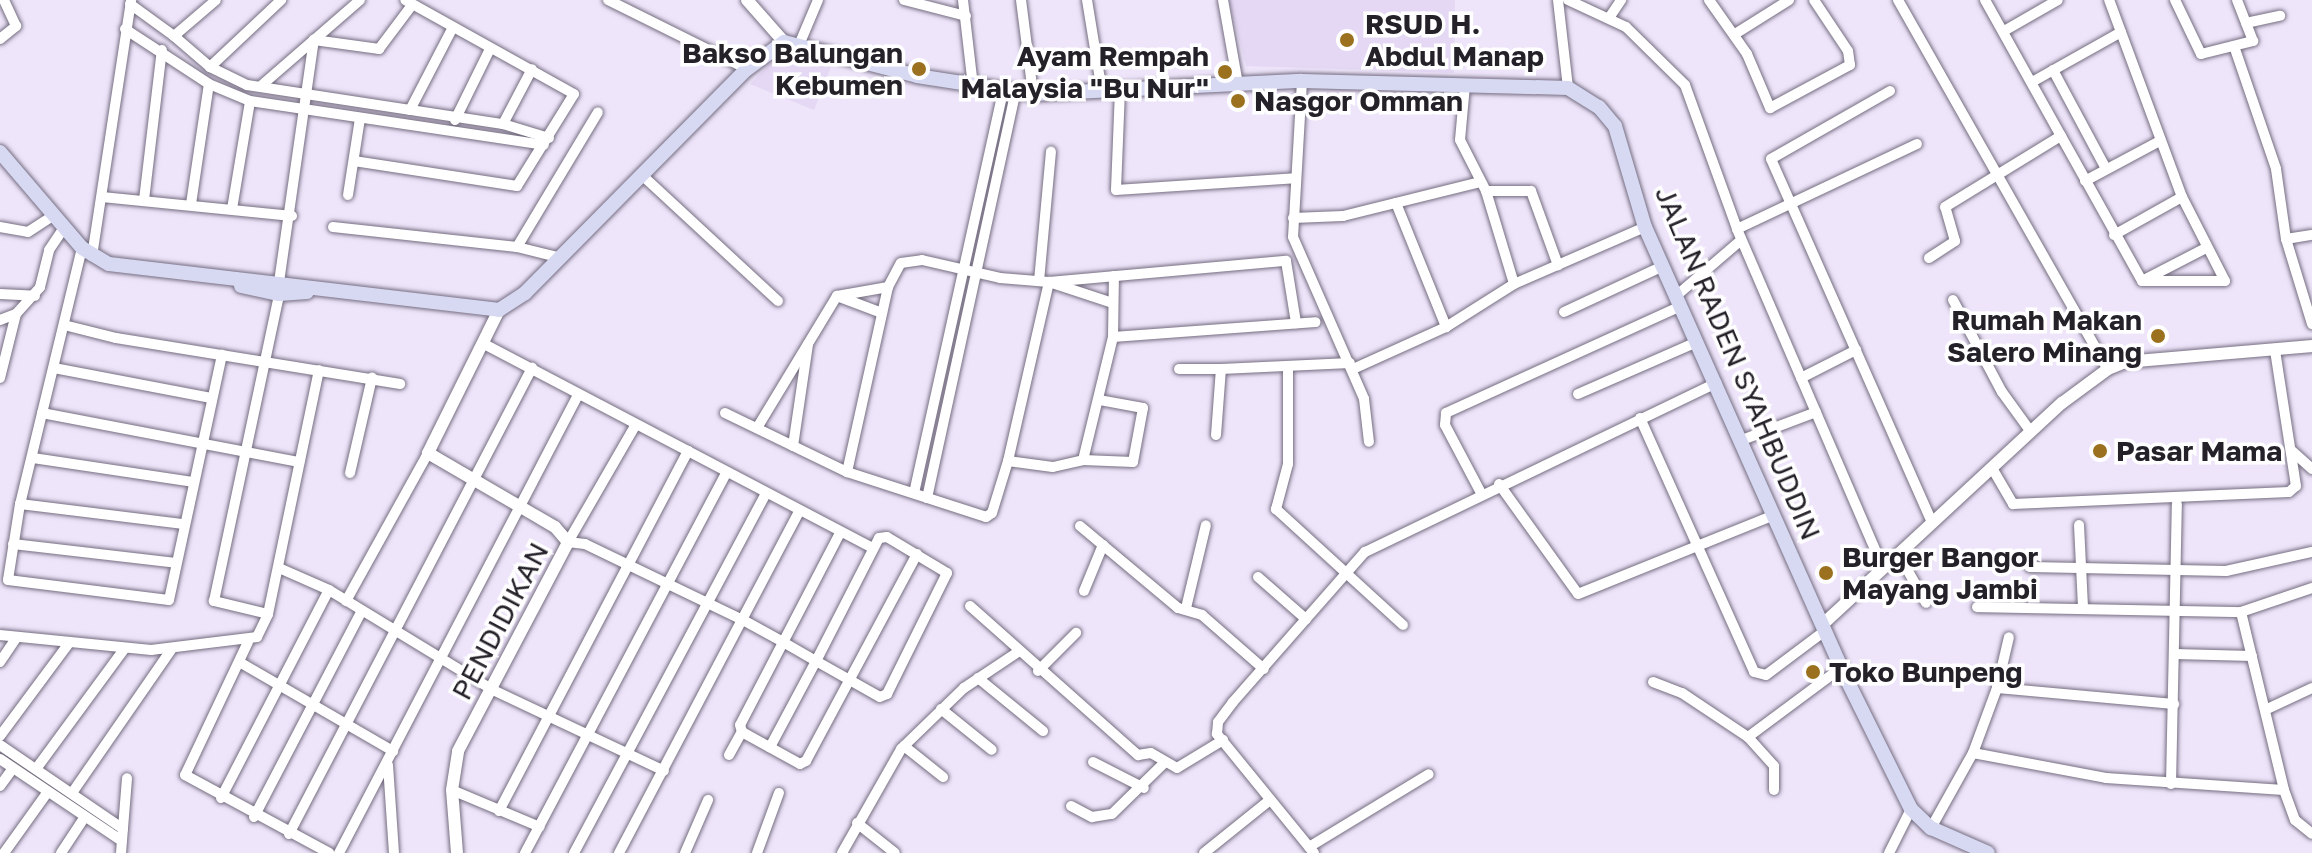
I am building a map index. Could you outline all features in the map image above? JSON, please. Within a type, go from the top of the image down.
[{"type":"main road","points":[[0,152],[87,252],[130,270],[499,310],[525,293],[557,257],[643,176],[747,69],[792,44],[973,86],[1033,94],[1302,81],[1568,88]]},
{"type":"main road","name":"JALAN RADEN SYAHBUDDIN","points":[[1568,88],[1599,107],[1615,126],[1645,227],[1841,668],[1911,809],[1931,828],[1988,853]]},
{"type":"street","points":[[0,39],[16,26],[4,0]]},
{"type":"street","points":[[174,36],[216,0]]},
{"type":"street","points":[[210,67],[281,0]]},
{"type":"street","points":[[262,85],[360,0]]},
{"type":"street","points":[[608,0],[747,69]]},
{"type":"street","points":[[747,0],[792,44],[818,0]]},
{"type":"street","points":[[904,0],[966,16]]},
{"type":"street","points":[[963,0],[973,86]]},
{"type":"street","points":[[1021,0],[1033,94]]},
{"type":"street","points":[[1087,0],[1102,92]]},
{"type":"street","points":[[1223,0],[1238,84]]},
{"type":"street","points":[[1558,0],[1568,88]]},
{"type":"street","points":[[1568,0],[1609,18],[1661,57],[1685,85],[1739,234],[1883,568]]},
{"type":"street","points":[[1609,18],[1621,0]]},
{"type":"street","points":[[1735,34],[1789,0]]},
{"type":"street","points":[[1714,2],[1735,34],[1770,108],[1850,65],[1848,51],[1814,0]]},
{"type":"street","points":[[1898,0],[2108,369]]},
{"type":"street","points":[[1985,0],[2142,281]]},
{"type":"street","points":[[2004,31],[2058,0]]},
{"type":"street","points":[[2109,0],[2182,197],[2225,281],[2142,281]]},
{"type":"street","points":[[2175,0],[2196,52],[2253,41],[2237,0]]},
{"type":"street","points":[[314,40],[379,49],[408,2],[574,94],[517,186],[354,161]]},
{"type":"street","points":[[222,355],[169,600],[96,594],[8,580],[20,504],[42,413],[102,197],[125,29],[135,3],[210,67],[236,82],[455,120],[503,124],[546,142]]},
{"type":"street","points":[[2246,23],[2280,16]]},
{"type":"street","points":[[410,110],[453,27]]},
{"type":"street","points":[[125,29],[162,50],[209,84],[250,101],[307,112],[546,142]]},
{"type":"street","points":[[2032,82],[2121,32]]},
{"type":"street","points":[[268,614],[214,601],[266,362],[292,216],[314,40]]},
{"type":"street","points":[[2234,46],[2276,169],[2286,239],[2312,324]]},
{"type":"street","points":[[455,120],[490,49]]},
{"type":"street","points":[[144,200],[162,50]]},
{"type":"street","points":[[503,124],[532,69]]},
{"type":"street","points":[[2053,70],[2106,169]]},
{"type":"street","points":[[1302,81],[1293,218],[1296,247],[1352,366],[1364,399],[1369,442]]},
{"type":"street","points":[[191,204],[209,84]]},
{"type":"street","points":[[1465,85],[1459,135],[1483,187],[1514,284]]},
{"type":"street","points":[[1120,90],[1116,190],[1295,178]]},
{"type":"street","points":[[1890,91],[1771,159],[1932,523]]},
{"type":"street","points":[[914,493],[971,232],[1009,92]]},
{"type":"street","points":[[927,498],[987,235],[1009,92]]},
{"type":"street","points":[[232,209],[250,101]]},
{"type":"street","points":[[517,247],[598,112]]},
{"type":"street","points":[[348,195],[360,118]]},
{"type":"street","points":[[1929,258],[1955,241],[1945,207],[2061,136]]},
{"type":"street","points":[[2085,181],[2160,141]]},
{"type":"street","points":[[1481,493],[1445,425],[1446,413],[1678,301],[1739,234],[1917,144]]},
{"type":"street","points":[[725,413],[847,472],[989,516],[1008,461],[1044,281],[1051,152]]},
{"type":"street","points":[[643,176],[778,301]]},
{"type":"street","points":[[1293,218],[1343,216],[1483,187],[1531,191],[1558,265]]},
{"type":"street","points":[[102,197],[292,216]]},
{"type":"street","points":[[2114,235],[2182,197]]},
{"type":"street","points":[[1396,203],[1446,327]]},
{"type":"street","points":[[0,227],[28,232],[53,216]]},
{"type":"street","points":[[333,227],[517,247],[557,257]]},
{"type":"street","points":[[1179,369],[1352,366],[1446,327],[1514,284],[1645,227]]},
{"type":"street","points":[[0,320],[16,314],[35,296],[49,250],[64,228]]},
{"type":"street","points":[[971,232],[987,235]]},
{"type":"street","points":[[2286,239],[2312,235]]},
{"type":"street","points":[[2142,281],[2206,248]]},
{"type":"street","points":[[847,472],[894,266],[908,261],[977,274],[1044,281],[1286,261],[1296,323]]},
{"type":"street","points":[[1564,312],[1663,266]]},
{"type":"street","points":[[1083,460],[1113,337],[1114,276]]},
{"type":"street","points":[[1044,281],[1113,303]]},
{"type":"street","points":[[757,428],[808,338],[837,296],[888,287]]},
{"type":"street","points":[[0,294],[35,296]]},
{"type":"street","points":[[837,296],[882,313]]},
{"type":"street","points":[[1953,300],[2002,392],[2031,432]]},
{"type":"street","points":[[346,601],[486,345],[499,310]]},
{"type":"street","points":[[0,378],[16,314]]},
{"type":"street","points":[[1113,337],[1315,322]]},
{"type":"street","points":[[64,325],[400,384]]},
{"type":"street","points":[[793,446],[808,338]]},
{"type":"street","points":[[1578,394],[1697,342]]},
{"type":"street","points":[[947,344],[961,347]]},
{"type":"street","points":[[486,345],[635,426],[873,548]]},
{"type":"street","points":[[1640,418],[1696,546],[1758,675],[1825,627],[1883,568],[2031,432],[2108,369],[2125,362],[2312,346]]},
{"type":"street","points":[[1801,378],[1856,350]]},
{"type":"street","points":[[1992,468],[2013,504],[2079,504],[2289,492],[2296,486],[2275,350]]},
{"type":"street","points":[[1288,367],[1288,464],[1276,509],[1348,571],[1403,625]]},
{"type":"street","points":[[54,368],[211,398]]},
{"type":"street","points":[[289,834],[532,368]]},
{"type":"street","points":[[1216,435],[1221,369]]},
{"type":"street","points":[[0,635],[124,649],[171,650],[248,642],[257,637],[268,614],[279,568],[319,370]]},
{"type":"street","points":[[350,473],[372,378]]},
{"type":"street","points":[[1429,774],[1312,850],[1223,740],[1218,722],[1365,552],[1499,484],[1716,383]]},
{"type":"street","points":[[339,853],[442,662],[578,395]]},
{"type":"street","points":[[1008,461],[1064,467],[1083,460],[1133,462],[1137,454],[1143,408],[1099,400]]},
{"type":"street","points":[[933,407],[946,410]]},
{"type":"street","points":[[1742,440],[1816,412]]},
{"type":"street","points":[[42,413],[202,441],[299,462]]},
{"type":"street","points":[[635,426],[568,542],[630,564],[743,620],[816,661],[851,680],[880,697],[887,694],[948,576],[945,569],[883,536],[873,548],[816,661],[770,747]]},
{"type":"street","points":[[499,811],[688,451]]},
{"type":"street","points":[[2292,451],[2312,469]]},
{"type":"street","name":"PENDIDIKAN","points":[[428,453],[473,483],[555,527],[568,542],[493,690],[458,751],[452,790],[457,853]]},
{"type":"street","points":[[33,458],[194,482]]},
{"type":"street","points":[[525,853],[727,472]]},
{"type":"street","points":[[1499,484],[1578,594],[1775,515]]},
{"type":"street","points":[[574,853],[630,757],[766,494]]},
{"type":"street","points":[[20,504],[184,524]]},
{"type":"street","points":[[2171,784],[2177,504]]},
{"type":"street","points":[[619,853],[799,512]]},
{"type":"street","points":[[1186,608],[1206,525]]},
{"type":"street","points":[[2079,525],[2083,607]]},
{"type":"street","points":[[1080,526],[1178,608],[1186,608],[1264,669]]},
{"type":"street","points":[[729,755],[742,732],[740,725],[840,533]]},
{"type":"street","points":[[13,544],[176,563]]},
{"type":"street","points":[[1084,591],[1103,545]]},
{"type":"street","points":[[2030,567],[2081,565],[2238,570],[2312,552]]},
{"type":"street","points":[[742,732],[804,764],[917,554]]},
{"type":"street","points":[[1899,555],[1926,603]]},
{"type":"street","points":[[279,568],[329,590],[442,662],[493,690],[664,771]]},
{"type":"street","points":[[1258,577],[1306,619]]},
{"type":"street","points":[[1977,607],[2241,612],[2312,588]]},
{"type":"street","points":[[221,798],[329,590]]},
{"type":"street","points":[[970,606],[1038,671],[1138,755],[1151,753],[1163,764],[1182,766],[1223,740]]},
{"type":"street","points":[[254,817],[362,610]]},
{"type":"street","points":[[2241,612],[2284,790],[2295,820],[2312,834]]},
{"type":"street","points":[[1038,671],[1076,633]]},
{"type":"street","points":[[1931,828],[1973,753],[1997,688],[2009,637]]},
{"type":"street","points":[[0,662],[16,638]]},
{"type":"street","points":[[248,642],[241,663],[184,768],[189,779],[221,798],[329,853]]},
{"type":"street","points":[[0,736],[69,643]]},
{"type":"street","points":[[36,769],[124,649]]},
{"type":"street","points":[[72,793],[171,650]]},
{"type":"street","points":[[842,853],[904,746],[978,678],[1018,652]]},
{"type":"street","points":[[2175,654],[2252,656]]},
{"type":"street","points":[[241,663],[279,688],[393,751]]},
{"type":"street","points":[[1748,737],[1841,668]]},
{"type":"street","points":[[978,678],[1043,731]]},
{"type":"street","points":[[1653,682],[1682,693],[1748,737],[1774,766],[1774,790]]},
{"type":"street","points":[[1997,688],[2174,704]]},
{"type":"street","points":[[2265,710],[2312,688]]},
{"type":"street","points":[[941,709],[992,750]]},
{"type":"street","points":[[0,745],[72,793],[122,835]]},
{"type":"street","points":[[904,746],[943,777]]},
{"type":"street","points":[[1973,753],[2064,771],[2171,784],[2284,790]]},
{"type":"street","points":[[0,759],[84,818],[122,835]]},
{"type":"street","points":[[1093,762],[1144,788]]},
{"type":"street","points":[[388,763],[394,853]]},
{"type":"street","points":[[1071,806],[1102,817],[1144,788],[1163,764]]},
{"type":"street","points":[[0,786],[13,768]]},
{"type":"street","points":[[121,853],[127,778]]},
{"type":"street","points":[[452,790],[540,827]]},
{"type":"street","points":[[4,853],[47,793]]},
{"type":"street","points":[[757,853],[779,793]]},
{"type":"street","points":[[685,853],[708,800]]},
{"type":"street","points":[[1204,853],[1270,800]]},
{"type":"street","points":[[1889,853],[1911,809]]},
{"type":"street","points":[[61,853],[84,818]]},
{"type":"street","points":[[857,823],[895,853]]},
{"type":"shaded area","name":"RSUD H. Abdul Manap","points":[[1229,0],[1455,0],[1454,73],[1246,66]]},
{"type":"shaded area","points":[[801,55],[833,62],[814,110],[750,84],[777,57]]},
{"type":"place","name":"RSUD H. Abdul Manap","points":[[1347,40]]},
{"type":"place","name":"Bakso Balungan Kebumen","points":[[919,69]]},
{"type":"place","name":"Ayam Rempah Malaysia \"Bu Nur\"","points":[[1225,72]]},
{"type":"place","name":"Nasgor Omman","points":[[1238,101]]},
{"type":"place","name":"Rumah Makan Salero Minang","points":[[2158,336]]},
{"type":"place","name":"Pasar Mama","points":[[2100,451]]},
{"type":"place","name":"Burger Bangor Mayang Jambi","points":[[1826,573]]},
{"type":"place","name":"Toko Bunpeng","points":[[1813,672]]}]
